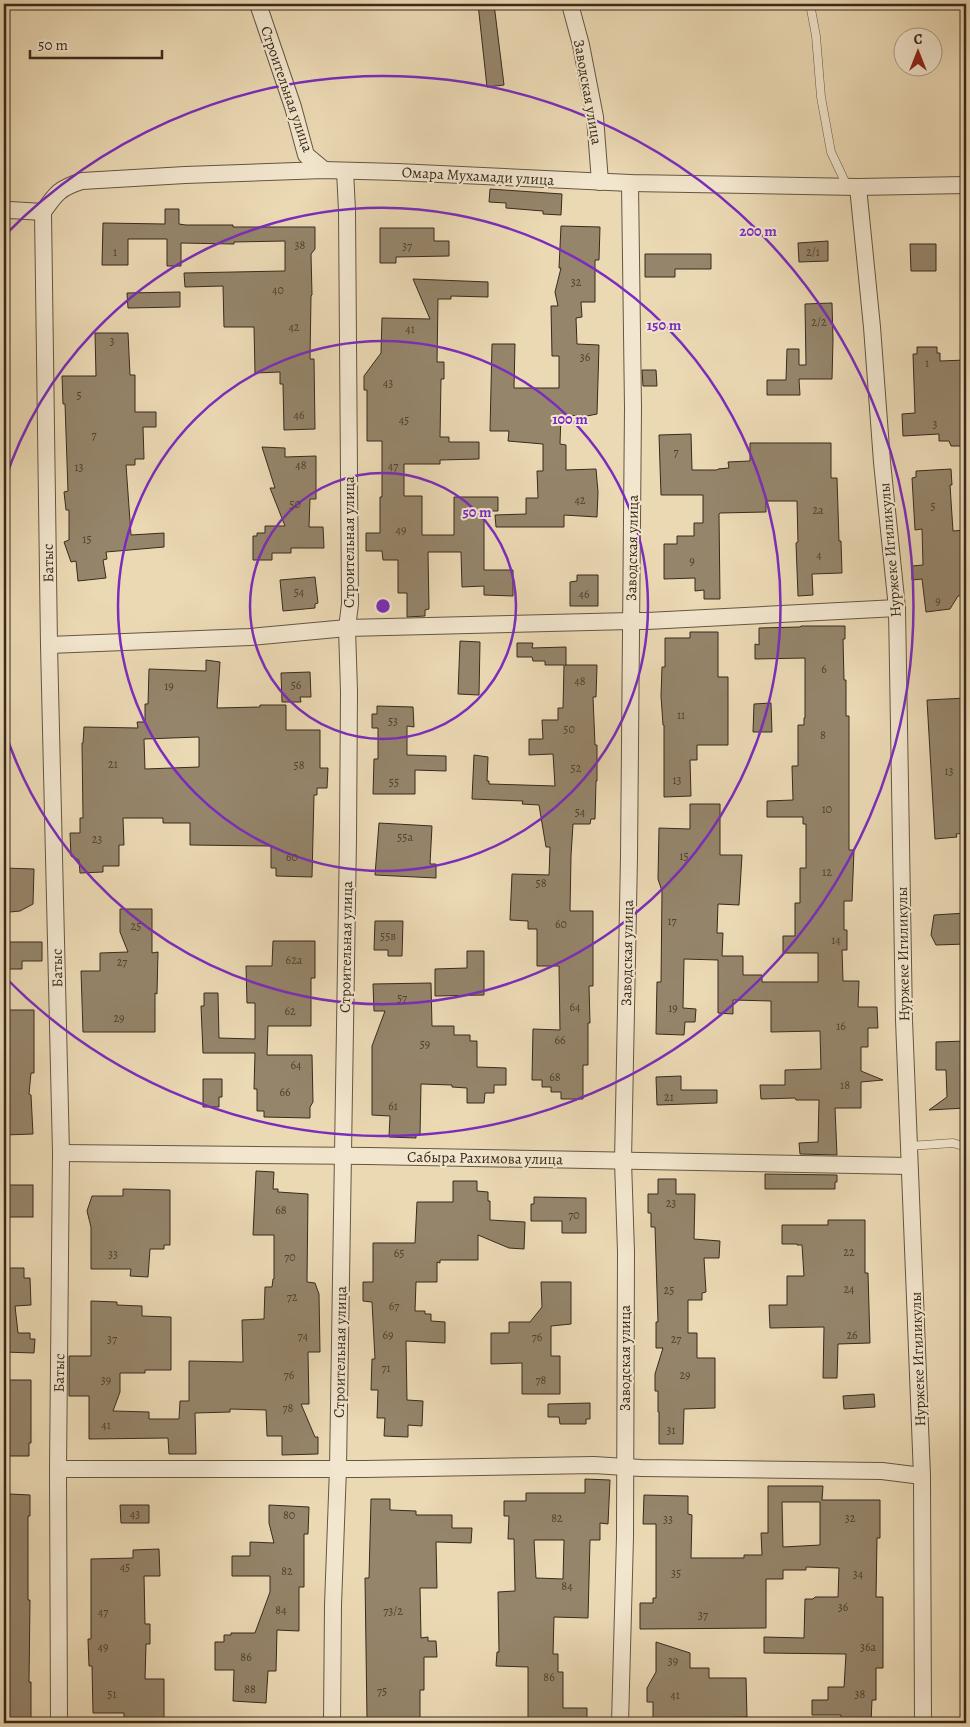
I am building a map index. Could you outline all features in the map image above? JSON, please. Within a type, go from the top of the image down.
[{"type":"street","name":"Строительная улица","points":[[258,4],[306,155],[324,170]]},
{"type":"street","name":"Заводская улица","points":[[570,4],[581,45],[595,118],[600,182]]},
{"type":"street","name":"Омара Мухамади улица","points":[[43,212],[64,187],[82,181],[324,170],[630,184],[853,187],[966,185]]},
{"type":"street","name":"Строительная улица","points":[[332,1723],[333,1605],[338,1468],[348,780],[348,628],[350,604],[348,210],[344,171]]},
{"type":"street","name":"Заводская улица","points":[[620,1723],[623,1651],[625,1466],[626,1252],[624,1161],[634,408],[630,184]]},
{"type":"street","name":"Нуржеке Игиликулы","points":[[853,187],[872,328],[882,462],[897,608],[904,1020],[922,1476],[923,1723]]},
{"type":"street","points":[[4,211],[43,212]]},
{"type":"street","name":"Батыс","points":[[43,212],[49,645],[62,1153],[58,1469],[59,1723]]},
{"type":"street","points":[[49,645],[250,637],[348,628],[647,622],[897,608]]},
{"type":"street","name":"Сабыра Рахимова улица","points":[[62,1153],[909,1166]]},
{"type":"street","points":[[58,1469],[625,1466],[641,1468],[882,1471],[922,1476]]},
{"type":"lane","name":"Нуржеке Игиликулы","points":[[810,4],[816,36],[821,98],[831,152],[853,187]]},
{"type":"lane","points":[[908,1146],[953,1143],[966,1147]]},
{"type":"building","points":[[478,4],[494,4],[504,85],[487,87]]},
{"type":"building","points":[[490,189],[562,194],[561,215],[543,214],[543,211],[506,208],[506,203],[489,202]]},
{"type":"building","points":[[165,209],[179,209],[179,224],[186,225],[315,227],[315,249],[311,254],[310,359],[314,359],[315,429],[284,430],[283,384],[280,384],[280,372],[255,373],[254,327],[224,327],[223,286],[185,287],[184,273],[285,271],[285,241],[234,242],[234,244],[181,243],[181,266],[167,266],[167,239],[128,239],[128,265],[102,265],[103,223],[165,224]]},
{"type":"building","points":[[561,226],[600,227],[599,260],[595,260],[595,302],[581,302],[582,317],[576,318],[577,344],[599,345],[597,414],[587,416],[561,415],[560,444],[566,445],[566,470],[596,469],[598,492],[597,517],[564,515],[564,527],[496,527],[495,515],[526,514],[526,498],[538,498],[537,471],[543,471],[543,444],[508,441],[509,431],[490,431],[492,344],[515,344],[514,388],[559,388],[559,356],[552,356],[551,306],[558,306],[555,292],[561,268],[559,268]]},
{"type":"building","points":[[380,228],[434,228],[434,241],[449,241],[449,256],[396,257],[396,263],[380,263]]},
{"type":"building","points":[[828,241],[828,261],[799,262],[798,243]]},
{"type":"building","points":[[910,244],[936,244],[936,271],[911,271]]},
{"type":"building","points":[[645,254],[711,254],[711,269],[675,269],[675,277],[645,277]]},
{"type":"building","points":[[413,279],[488,282],[488,297],[451,296],[451,299],[438,299],[437,362],[444,362],[444,379],[441,379],[440,437],[449,437],[449,442],[479,442],[479,459],[440,460],[440,464],[404,464],[404,496],[422,496],[422,535],[454,535],[454,497],[498,497],[498,511],[484,511],[484,570],[513,570],[513,596],[484,595],[484,586],[462,587],[461,552],[428,552],[429,609],[425,610],[425,616],[407,617],[407,593],[398,593],[398,560],[383,560],[382,551],[366,551],[366,533],[380,533],[382,441],[367,441],[367,390],[364,390],[364,376],[381,353],[382,318],[430,319]]},
{"type":"building","points":[[180,292],[180,307],[128,308],[127,293]]},
{"type":"building","points":[[832,303],[832,379],[799,379],[800,395],[767,395],[767,380],[786,380],[787,349],[799,349],[799,365],[806,365],[805,304]]},
{"type":"building","points":[[95,333],[128,333],[130,375],[135,375],[135,412],[156,412],[156,427],[143,427],[144,459],[135,459],[135,465],[126,465],[131,535],[164,533],[164,547],[106,552],[107,559],[103,560],[106,578],[78,581],[76,561],[71,562],[64,542],[69,540],[69,510],[66,510],[64,492],[68,491],[65,404],[63,404],[62,376],[96,376]]},
{"type":"building","points":[[917,347],[937,347],[937,353],[940,353],[940,361],[966,360],[966,436],[963,436],[964,446],[951,446],[949,441],[939,441],[939,434],[903,436],[902,414],[915,413],[913,354],[917,354]]},
{"type":"building","points":[[642,370],[656,370],[657,386],[643,386]]},
{"type":"building","points":[[691,434],[692,470],[717,470],[729,468],[728,462],[750,461],[750,443],[831,443],[831,478],[837,478],[842,573],[812,574],[813,595],[798,596],[797,501],[766,501],[766,512],[719,514],[720,599],[704,599],[704,590],[695,591],[695,578],[664,579],[664,544],[677,544],[677,536],[694,536],[694,523],[703,523],[703,495],[661,495],[659,435]]},
{"type":"building","points":[[262,447],[285,448],[285,457],[316,456],[316,499],[310,499],[309,527],[323,527],[324,548],[291,548],[291,553],[272,553],[272,560],[253,560],[253,536],[257,536],[257,533],[265,533],[265,526],[285,526],[270,488],[275,488]]},
{"type":"building","points":[[951,469],[952,485],[950,485],[953,531],[966,530],[966,595],[958,596],[950,609],[926,612],[922,579],[912,580],[912,566],[923,565],[922,529],[915,530],[912,478],[916,477],[916,471]]},
{"type":"building","points":[[577,575],[598,575],[598,606],[570,606],[570,582],[577,581]]},
{"type":"building","points":[[315,577],[318,603],[315,604],[315,608],[283,611],[280,580]]},
{"type":"building","points":[[845,626],[845,639],[843,639],[844,680],[846,680],[846,716],[849,716],[849,850],[854,850],[852,901],[844,901],[844,930],[847,930],[847,950],[842,950],[843,981],[859,981],[858,1007],[877,1007],[878,1028],[868,1028],[868,1047],[861,1047],[861,1071],[883,1080],[861,1082],[861,1108],[835,1108],[837,1155],[800,1154],[799,1143],[818,1142],[819,1100],[796,1100],[795,1098],[761,1099],[760,1085],[785,1085],[785,1070],[821,1069],[820,1031],[771,1032],[771,1001],[733,1000],[733,1014],[718,1013],[718,960],[684,959],[683,1008],[696,1009],[695,1022],[685,1022],[684,1035],[656,1034],[657,982],[661,982],[662,891],[658,879],[659,828],[690,829],[690,804],[720,804],[720,855],[742,855],[739,905],[718,904],[717,933],[723,933],[722,956],[743,956],[743,975],[762,975],[762,982],[818,982],[818,953],[783,953],[783,936],[795,936],[795,903],[800,903],[800,868],[806,868],[806,824],[803,824],[803,817],[767,817],[767,801],[793,800],[792,766],[798,766],[798,725],[804,725],[805,718],[805,658],[755,659],[755,644],[759,645],[759,628]]},
{"type":"building","points":[[690,632],[718,632],[718,677],[728,677],[728,745],[697,745],[697,760],[690,760],[691,796],[664,797],[664,725],[661,696],[662,667],[665,667],[665,638],[690,638]]},
{"type":"building","points":[[460,641],[480,642],[479,695],[458,694]]},
{"type":"building","points":[[517,643],[533,643],[532,648],[566,647],[566,665],[597,665],[596,697],[593,697],[595,745],[597,745],[595,819],[591,819],[590,824],[573,824],[571,856],[570,911],[593,911],[593,986],[589,986],[588,1065],[583,1065],[583,1099],[561,1099],[561,1092],[551,1092],[551,1087],[542,1087],[542,1080],[532,1080],[533,1029],[560,1030],[559,966],[537,966],[537,929],[528,929],[528,921],[510,920],[512,874],[549,875],[550,847],[546,847],[539,805],[522,804],[523,801],[472,799],[474,755],[488,757],[487,781],[489,781],[489,784],[555,786],[553,754],[529,755],[529,739],[543,739],[542,720],[558,720],[558,708],[563,708],[564,665],[545,665],[545,661],[533,661],[532,657],[517,657]]},
{"type":"building","points":[[206,660],[220,662],[217,708],[286,705],[286,730],[320,730],[320,768],[328,768],[327,788],[317,788],[317,795],[314,795],[312,877],[276,876],[276,868],[271,868],[271,846],[190,845],[190,823],[163,823],[163,818],[123,818],[124,845],[119,845],[119,866],[103,866],[103,872],[80,873],[79,860],[71,856],[70,833],[80,833],[80,818],[83,818],[82,743],[84,727],[138,728],[137,722],[145,722],[145,704],[148,704],[149,669],[206,671]],"holes":[[[199,737],[199,767],[145,769],[144,739]]]},
{"type":"building","points":[[310,672],[311,697],[300,697],[301,702],[282,702],[281,673]]},
{"type":"building","points":[[966,698],[966,833],[956,834],[957,837],[935,839],[927,700]]},
{"type":"building","points":[[771,703],[772,732],[753,732],[754,704]]},
{"type":"building","points":[[377,706],[413,707],[414,727],[407,726],[407,755],[446,756],[446,771],[415,770],[415,794],[373,794],[374,759],[378,759],[378,728],[372,728],[372,714],[377,714]]},
{"type":"building","points":[[379,823],[432,826],[430,864],[436,864],[436,878],[375,875]]},
{"type":"building","points":[[4,868],[34,869],[33,904],[20,911],[10,912],[4,909]]},
{"type":"building","points":[[120,909],[152,909],[152,953],[158,952],[155,1032],[83,1032],[81,971],[100,971],[100,953],[128,952],[120,932]]},
{"type":"building","points":[[966,913],[966,944],[936,945],[931,935],[934,915]]},
{"type":"building","points":[[375,921],[403,921],[402,956],[388,956],[388,950],[374,950]]},
{"type":"building","points":[[273,941],[315,941],[315,978],[311,978],[311,1026],[268,1026],[267,1055],[312,1055],[313,1102],[310,1107],[310,1118],[264,1117],[264,1111],[257,1111],[257,1089],[254,1089],[255,1053],[203,1053],[201,1006],[204,1006],[204,993],[218,993],[219,1038],[255,1039],[255,1003],[247,1003],[246,966],[272,966]]},
{"type":"building","points":[[4,942],[42,942],[42,961],[22,961],[22,969],[4,969]]},
{"type":"building","points":[[467,951],[484,951],[484,995],[435,996],[435,969],[467,968]]},
{"type":"building","points":[[431,983],[432,1026],[454,1026],[454,1035],[470,1035],[470,1041],[477,1041],[477,1067],[506,1068],[506,1085],[494,1085],[494,1093],[485,1093],[484,1103],[467,1103],[467,1088],[452,1087],[452,1085],[421,1084],[420,1135],[416,1135],[416,1138],[389,1137],[390,1116],[372,1115],[372,1046],[385,1011],[374,1011],[373,984]]},
{"type":"building","points":[[4,1010],[34,1010],[34,1073],[31,1073],[29,1094],[31,1095],[33,1134],[4,1135],[6,1073],[4,1073]]},
{"type":"building","points":[[966,1041],[966,1108],[929,1110],[947,1097],[946,1070],[936,1070],[936,1042]]},
{"type":"building","points":[[681,1076],[681,1090],[717,1090],[717,1103],[657,1105],[656,1077]]},
{"type":"building","points":[[203,1079],[222,1079],[222,1097],[219,1097],[219,1107],[203,1107]]},
{"type":"building","points":[[256,1171],[274,1172],[273,1189],[278,1189],[278,1192],[308,1194],[307,1282],[315,1283],[319,1294],[320,1352],[308,1352],[309,1404],[301,1404],[315,1437],[318,1437],[318,1454],[282,1455],[282,1436],[267,1436],[266,1410],[230,1409],[230,1412],[195,1413],[196,1454],[169,1454],[168,1438],[89,1439],[89,1396],[69,1396],[69,1356],[91,1356],[91,1301],[117,1302],[117,1305],[142,1306],[142,1316],[171,1317],[171,1370],[145,1370],[145,1373],[120,1373],[120,1392],[113,1411],[149,1412],[149,1419],[179,1419],[180,1401],[189,1401],[189,1361],[243,1362],[242,1320],[264,1319],[265,1287],[272,1287],[274,1279],[274,1235],[253,1235]]},
{"type":"building","points":[[765,1174],[837,1175],[837,1182],[835,1182],[835,1189],[765,1189]]},
{"type":"building","points":[[658,1179],[676,1179],[676,1194],[695,1194],[694,1239],[720,1241],[719,1258],[704,1258],[706,1292],[702,1293],[702,1300],[688,1300],[688,1333],[697,1333],[697,1358],[715,1358],[715,1408],[684,1409],[683,1444],[659,1444],[658,1391],[655,1391],[655,1374],[663,1348],[656,1348],[656,1322],[658,1322],[655,1227],[651,1227],[651,1213],[648,1213],[648,1194],[658,1194]]},
{"type":"building","points":[[453,1181],[477,1181],[477,1191],[488,1192],[490,1220],[525,1222],[524,1249],[509,1248],[478,1235],[478,1260],[440,1260],[440,1263],[437,1262],[437,1282],[416,1282],[415,1311],[425,1311],[425,1314],[431,1314],[431,1321],[445,1322],[445,1343],[406,1341],[407,1400],[423,1401],[422,1426],[408,1425],[408,1437],[384,1436],[385,1418],[377,1418],[378,1390],[371,1390],[372,1359],[375,1359],[372,1302],[363,1301],[363,1282],[373,1282],[373,1243],[415,1243],[417,1202],[453,1202]]},
{"type":"building","points":[[4,1185],[33,1185],[33,1217],[4,1217]]},
{"type":"building","points":[[123,1189],[170,1190],[170,1245],[164,1245],[164,1249],[150,1249],[148,1277],[130,1276],[131,1269],[91,1269],[91,1227],[87,1211],[92,1196],[123,1196]]},
{"type":"building","points":[[534,1197],[586,1198],[586,1233],[562,1233],[562,1221],[531,1221],[531,1204],[534,1204]]},
{"type":"building","points":[[828,1220],[865,1220],[865,1273],[868,1273],[870,1343],[838,1344],[837,1378],[823,1378],[824,1327],[770,1328],[769,1305],[787,1305],[787,1276],[804,1276],[802,1245],[782,1244],[782,1225],[828,1225]]},
{"type":"building","points":[[4,1268],[24,1268],[24,1278],[30,1278],[31,1305],[15,1306],[18,1333],[30,1333],[30,1339],[35,1339],[34,1353],[4,1352]]},
{"type":"building","points":[[541,1282],[571,1282],[571,1324],[551,1326],[551,1356],[560,1356],[560,1394],[522,1394],[522,1363],[491,1364],[491,1333],[509,1333],[509,1322],[530,1322],[542,1307]]},
{"type":"building","points":[[4,1380],[31,1380],[31,1443],[29,1443],[29,1456],[4,1456]]},
{"type":"building","points":[[874,1394],[875,1407],[844,1409],[843,1396]]},
{"type":"building","points":[[590,1403],[590,1419],[586,1419],[586,1424],[560,1424],[559,1417],[548,1417],[548,1404]]},
{"type":"building","points":[[585,1479],[610,1480],[608,1524],[600,1523],[600,1540],[590,1540],[588,1618],[554,1617],[553,1654],[558,1654],[558,1672],[563,1672],[563,1708],[587,1708],[587,1723],[528,1723],[528,1667],[496,1666],[497,1652],[499,1652],[498,1592],[515,1591],[514,1539],[508,1539],[509,1516],[504,1516],[504,1501],[526,1501],[526,1493],[585,1493]],"holes":[[[534,1540],[564,1540],[563,1579],[536,1578]]]},
{"type":"building","points":[[768,1486],[823,1486],[822,1500],[880,1500],[880,1538],[877,1538],[876,1597],[883,1597],[883,1668],[876,1668],[876,1700],[872,1700],[871,1723],[841,1723],[841,1715],[812,1715],[812,1700],[828,1700],[828,1687],[844,1687],[846,1654],[764,1653],[764,1637],[804,1638],[805,1599],[838,1597],[839,1568],[806,1567],[806,1570],[783,1570],[783,1579],[766,1579],[766,1628],[640,1629],[640,1603],[653,1603],[653,1598],[656,1598],[656,1524],[643,1524],[644,1495],[688,1496],[688,1514],[692,1515],[691,1558],[744,1558],[744,1555],[762,1555],[761,1533],[768,1533]],"holes":[[[782,1502],[820,1502],[820,1545],[783,1547]]]},
{"type":"building","points":[[9,1494],[30,1495],[30,1516],[28,1516],[28,1600],[30,1600],[29,1682],[31,1682],[31,1718],[4,1718],[4,1529],[10,1529],[5,1509],[9,1506]]},
{"type":"building","points":[[371,1499],[390,1499],[390,1510],[416,1511],[416,1515],[452,1515],[452,1528],[472,1528],[471,1543],[436,1542],[437,1588],[420,1588],[421,1638],[428,1637],[428,1641],[436,1641],[437,1657],[424,1657],[424,1690],[420,1690],[420,1723],[399,1723],[399,1719],[367,1719],[365,1578],[369,1578]]},
{"type":"building","points":[[120,1505],[149,1505],[149,1523],[121,1523]]},
{"type":"building","points":[[269,1505],[309,1507],[308,1534],[304,1534],[304,1587],[299,1587],[299,1631],[277,1630],[276,1671],[268,1671],[266,1703],[233,1701],[234,1670],[215,1670],[215,1642],[224,1642],[224,1635],[231,1635],[231,1633],[255,1633],[270,1592],[270,1576],[232,1576],[232,1556],[250,1556],[250,1542],[274,1543],[269,1523]]},
{"type":"building","points":[[159,1549],[160,1576],[144,1576],[145,1624],[150,1624],[150,1644],[146,1644],[145,1679],[164,1679],[164,1723],[124,1723],[124,1713],[93,1713],[92,1666],[89,1666],[88,1639],[91,1639],[91,1559],[133,1558],[133,1550]]},
{"type":"building","points":[[656,1642],[690,1653],[690,1668],[709,1668],[709,1678],[746,1678],[747,1717],[710,1718],[710,1723],[653,1723],[653,1702],[647,1702],[647,1688],[656,1672]]}]
